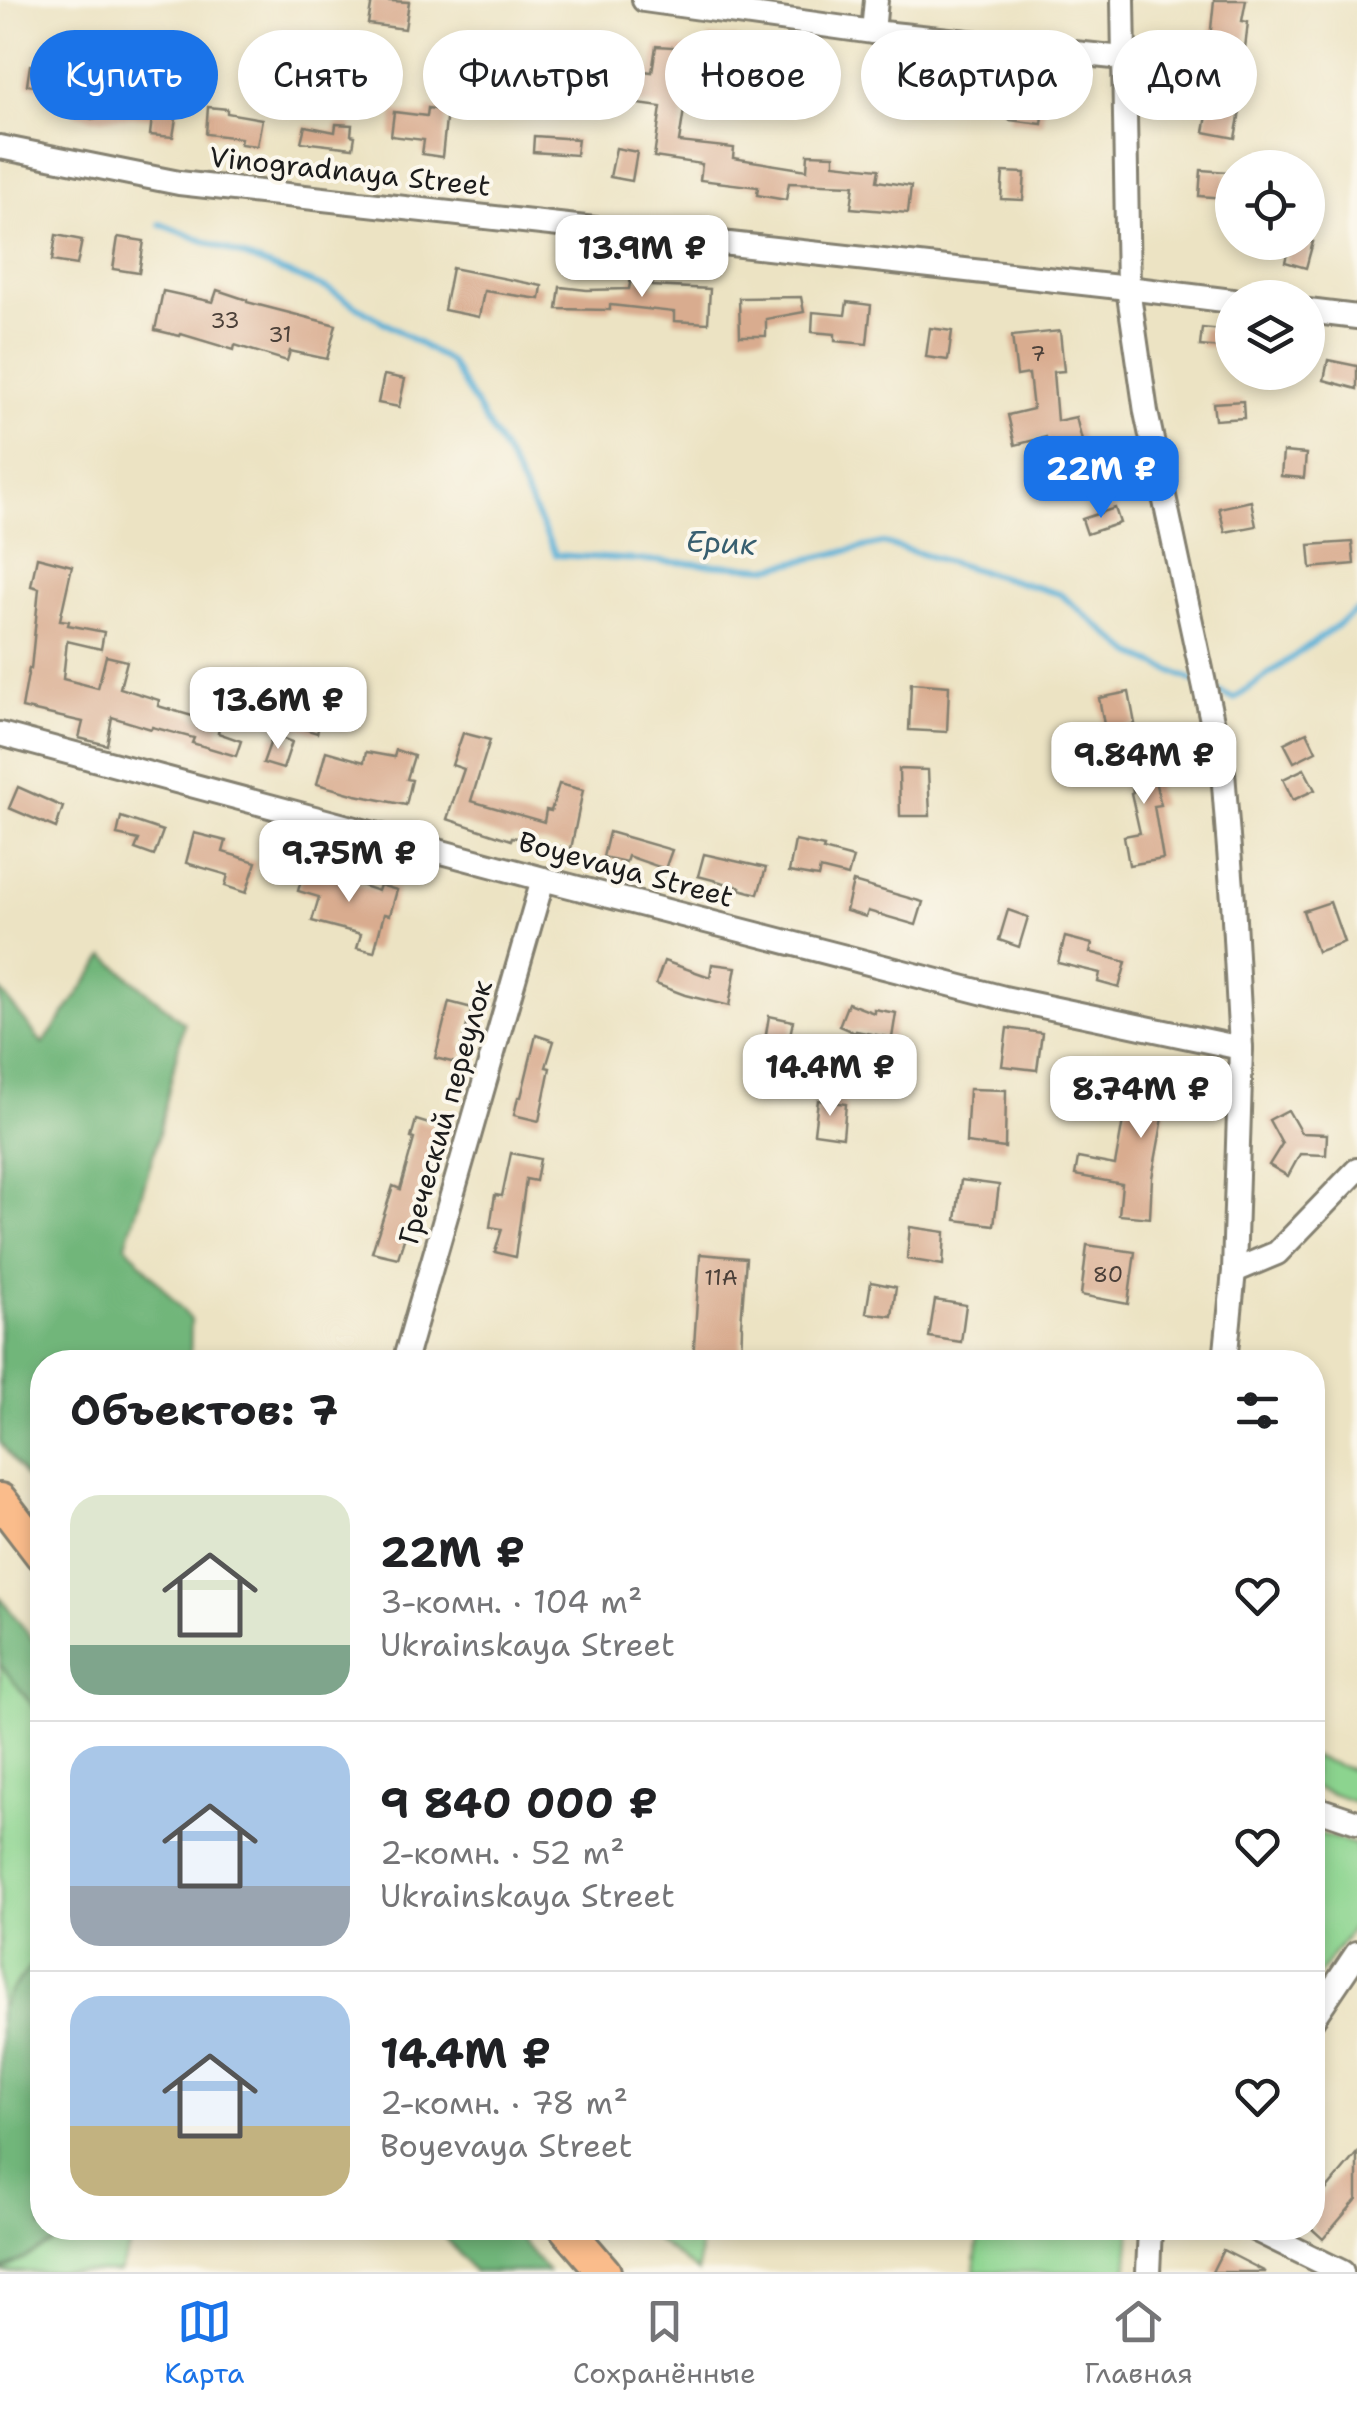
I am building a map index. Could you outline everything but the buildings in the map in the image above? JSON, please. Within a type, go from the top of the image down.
[{"type":"highway","points":[[0,1500],[30,1539]]},
{"type":"highway","points":[[576,2240],[604,2272]]},
{"type":"street","points":[[644,0],[861,30]]},
{"type":"street","points":[[873,30],[876,0]]},
{"type":"street","points":[[1122,30],[1123,0]]},
{"type":"street","points":[[1124,120],[1128,288],[1146,412],[1223,772],[1241,1048],[1234,1271],[1226,1350]]},
{"type":"street","name":"Vinogradnaya Street","points":[[0,147],[179,182],[1215,299]]},
{"type":"street","points":[[1325,313],[1357,317]]},
{"type":"street","name":"Boyevaya Street","points":[[0,734],[1004,998],[1241,1048]]},
{"type":"street","name":"Греческий переулок","points":[[407,1350],[543,879]]},
{"type":"street","points":[[1234,1271],[1278,1253],[1357,1170]]},
{"type":"street","points":[[1325,1811],[1357,1822]]},
{"type":"street","points":[[1325,2001],[1357,1953]]},
{"type":"street","points":[[1148,2272],[1149,2240]]},
{"type":"street","points":[[1277,2240],[1342,2272]]},
{"type":"green space","points":[[105,956],[184,1023],[156,1146],[126,1245],[191,1320],[190,1350],[30,1350],[30,1483],[0,1442],[0,990],[43,1044]]},
{"type":"green space","points":[[0,1597],[30,1636],[30,1702],[0,1664]]},
{"type":"green space","points":[[0,1664],[30,1702],[30,1967],[0,2009]]},
{"type":"green space","points":[[1325,1761],[1357,1772],[1357,1803],[1325,1791]]},
{"type":"green space","points":[[1325,1836],[1357,1845],[1357,1922],[1325,1966]]},
{"type":"green space","points":[[30,1967],[30,2240],[59,2240],[0,2271],[0,2009]]},
{"type":"green space","points":[[60,2240],[133,2240],[119,2272],[0,2272]]},
{"type":"green space","points":[[448,2240],[521,2240],[548,2272],[474,2272]]},
{"type":"green space","points":[[657,2240],[700,2240],[698,2272]]},
{"type":"green space","points":[[978,2240],[1130,2240],[1127,2272],[974,2272]]},
{"type":"waterway","name":"Ерик","points":[[160,224],[328,289],[450,362],[510,462],[556,555],[768,568],[883,543],[1060,594],[1133,654],[1199,683]]},
{"type":"waterway","name":"Ерик","points":[[1210,688],[1234,699],[1357,611]]}]
